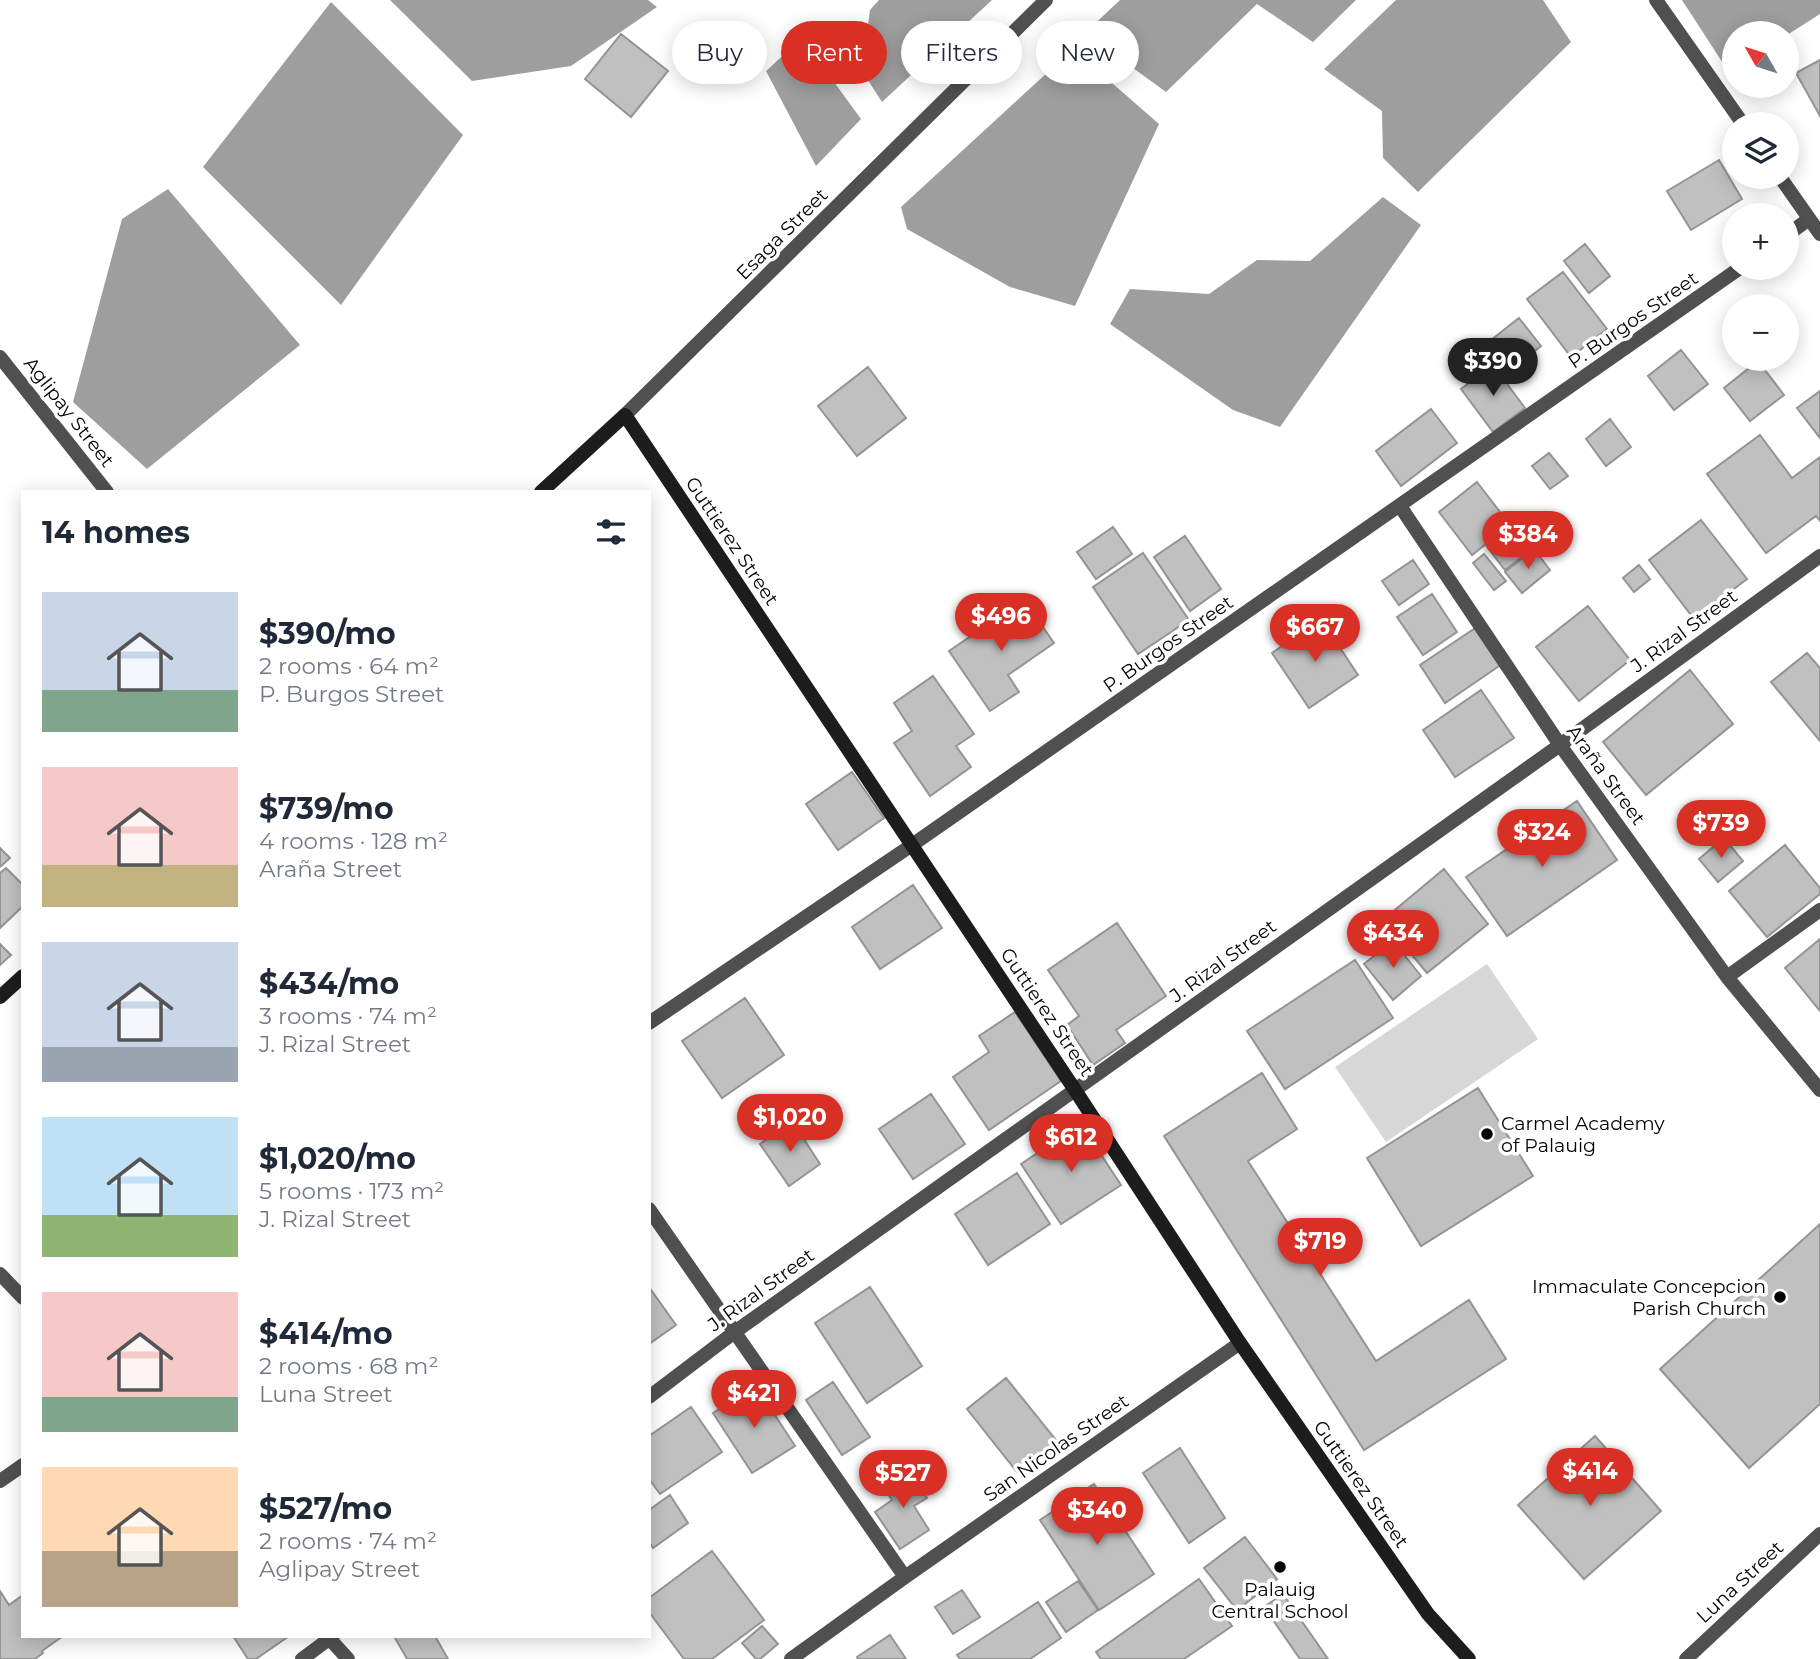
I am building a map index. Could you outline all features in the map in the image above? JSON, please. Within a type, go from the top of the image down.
[{"type":"street","name":"Esaga Street","points":[[543,490],[625,415],[1046,0]]},
{"type":"street","points":[[1656,0],[1735,112]]},
{"type":"street","points":[[1788,189],[1820,234]]},
{"type":"street","points":[[1799,226],[1809,219]]},
{"type":"street","name":"P. Burgos Street","points":[[651,1023],[912,845],[1723,280]]},
{"type":"street","name":"Aglipay Street","points":[[0,357],[105,490]]},
{"type":"street","name":"Guttierez Street","points":[[625,415],[1075,1090],[1240,1343],[1428,1614],[1469,1659]]},
{"type":"street","name":"Araña Street","points":[[1400,506],[1560,745],[1727,977],[1820,1090]]},
{"type":"street","name":"J. Rizal Street","points":[[651,1395],[736,1331],[1560,745],[1820,556]]},
{"type":"street","points":[[1727,977],[1820,909]]},
{"type":"street","points":[[0,998],[21,978]]},
{"type":"street","points":[[651,1212],[905,1577]]},
{"type":"street","points":[[0,1274],[21,1296]]},
{"type":"street","name":"San Nicolas Street","points":[[792,1659],[1240,1343]]},
{"type":"street","points":[[0,1481],[21,1466]]},
{"type":"street","name":"Luna Street","points":[[1686,1659],[1820,1534]]},
{"type":"street","points":[[302,1659],[329,1638]]},
{"type":"street","points":[[331,1638],[348,1659]]},
{"type":"shaded area","points":[[390,0],[648,0],[657,7],[571,66],[472,81]]},
{"type":"shaded area","points":[[879,0],[992,0],[969,21],[901,21],[901,84],[882,102],[870,84],[887,84],[887,21],[869,21],[870,10]]},
{"type":"shaded area","points":[[1120,0],[1356,0],[1313,42],[1257,4],[1166,92],[1139,72],[1139,21],[1098,21]]},
{"type":"shaded area","points":[[1396,0],[1543,0],[1571,42],[1418,192],[1383,158],[1382,111],[1324,69]]},
{"type":"shaded area","points":[[1682,0],[1820,0],[1820,14],[1799,27],[1799,21],[1722,21],[1722,62]]},
{"type":"shaded area","points":[[331,2],[463,135],[341,305],[203,167]]},
{"type":"shaded area","points":[[781,57],[781,84],[836,84],[861,119],[816,166],[767,73]]},
{"type":"shaded area","points":[[1036,83],[1113,84],[1159,124],[1075,306],[1010,287],[907,229],[901,207]]},
{"type":"shaded area","points":[[168,189],[300,345],[147,469],[73,402],[122,219]]},
{"type":"shaded area","points":[[1383,197],[1421,225],[1280,427],[1233,410],[1110,324],[1130,289],[1209,294],[1257,260],[1310,261]]},
{"type":"shaded area","points":[[1487,964],[1538,1039],[1386,1142],[1335,1067]]},
{"type":"building","points":[[621,34],[668,71],[631,117],[585,79]]},
{"type":"building","points":[[1820,60],[1820,116],[1799,78],[1799,71]]},
{"type":"building","points":[[1719,160],[1722,165],[1722,189],[1736,189],[1742,199],[1735,203],[1722,203],[1722,211],[1691,230],[1667,191]]},
{"type":"building","points":[[1585,244],[1610,276],[1589,293],[1564,261]]},
{"type":"building","points":[[1563,272],[1607,329],[1571,357],[1527,299]]},
{"type":"building","points":[[1519,318],[1541,346],[1502,377],[1481,348]]},
{"type":"building","points":[[1681,350],[1708,384],[1674,410],[1648,376]]},
{"type":"building","points":[[1493,365],[1525,408],[1493,432],[1461,389]]},
{"type":"building","points":[[868,367],[906,418],[857,456],[818,406]]},
{"type":"building","points":[[1745,371],[1766,371],[1784,395],[1750,421],[1724,388]]},
{"type":"building","points":[[1820,391],[1820,438],[1797,408]]},
{"type":"building","points":[[1431,409],[1457,443],[1401,486],[1376,451]]},
{"type":"building","points":[[1610,419],[1631,447],[1606,466],[1586,439]]},
{"type":"building","points":[[1760,435],[1792,478],[1820,457],[1820,521],[1816,516],[1766,553],[1707,474]]},
{"type":"building","points":[[1549,453],[1568,476],[1550,489],[1532,466]]},
{"type":"building","points":[[1477,482],[1510,525],[1472,555],[1439,512]]},
{"type":"building","points":[[1529,516],[1546,539],[1505,570],[1488,548]]},
{"type":"building","points":[[1701,520],[1747,579],[1694,619],[1649,560]]},
{"type":"building","points":[[1113,527],[1132,554],[1096,579],[1077,552]]},
{"type":"building","points":[[1185,536],[1221,589],[1190,611],[1154,557]]},
{"type":"building","points":[[1534,549],[1550,570],[1522,593],[1505,572]]},
{"type":"building","points":[[1143,553],[1189,620],[1138,654],[1093,587]]},
{"type":"building","points":[[1484,554],[1506,581],[1494,590],[1473,563]]},
{"type":"building","points":[[1413,560],[1429,584],[1399,605],[1382,581]]},
{"type":"building","points":[[1639,565],[1650,579],[1634,592],[1623,578]]},
{"type":"building","points":[[1432,594],[1457,632],[1423,655],[1397,617]]},
{"type":"building","points":[[1024,600],[1054,643],[1008,675],[1019,692],[990,711],[949,651]]},
{"type":"building","points":[[1588,606],[1630,660],[1579,701],[1536,647]]},
{"type":"building","points":[[1321,619],[1358,675],[1309,708],[1272,653]]},
{"type":"building","points":[[1477,627],[1502,664],[1445,703],[1420,665]]},
{"type":"building","points":[[1807,653],[1820,668],[1820,741],[1771,682]]},
{"type":"building","points":[[1690,670],[1733,724],[1646,795],[1603,742]]},
{"type":"building","points":[[933,676],[974,734],[956,746],[971,767],[930,796],[894,743],[912,731],[894,703]]},
{"type":"building","points":[[1481,690],[1514,738],[1455,777],[1423,730]]},
{"type":"building","points":[[852,772],[884,818],[838,850],[806,804]]},
{"type":"building","points":[[1577,801],[1617,860],[1507,936],[1466,877]]},
{"type":"building","points":[[1724,838],[1743,861],[1718,882],[1699,859]]},
{"type":"building","points":[[1785,845],[1820,888],[1820,894],[1767,937],[1729,891]]},
{"type":"building","points":[[0,848],[10,858],[0,867]]},
{"type":"building","points":[[6,868],[21,883],[21,908],[0,928],[0,873]]},
{"type":"building","points":[[1444,869],[1488,924],[1427,973],[1383,920]]},
{"type":"building","points":[[913,885],[942,928],[880,969],[852,927]]},
{"type":"building","points":[[1117,923],[1166,996],[1116,1030],[1125,1043],[1093,1065],[1067,1025],[1079,1016],[1048,970]]},
{"type":"building","points":[[1820,939],[1820,1011],[1785,968]]},
{"type":"building","points":[[1393,941],[1421,976],[1393,1000],[1364,964]]},
{"type":"building","points":[[0,944],[11,955],[0,965]]},
{"type":"building","points":[[1355,960],[1393,1018],[1285,1089],[1247,1031]]},
{"type":"building","points":[[745,998],[784,1055],[722,1098],[682,1041]]},
{"type":"building","points":[[1015,1012],[1061,1081],[989,1130],[953,1077],[989,1052],[979,1036]]},
{"type":"building","points":[[1262,1073],[1297,1129],[1248,1161],[1376,1361],[1469,1300],[1506,1359],[1364,1450],[1164,1136]]},
{"type":"building","points":[[1478,1088],[1533,1176],[1421,1246],[1367,1158]]},
{"type":"building","points":[[931,1094],[965,1144],[913,1179],[879,1129]]},
{"type":"building","points":[[792,1121],[820,1164],[789,1186],[760,1144]]},
{"type":"building","points":[[1081,1124],[1121,1185],[1061,1224],[1021,1164]]},
{"type":"building","points":[[1017,1173],[1050,1224],[988,1265],[955,1214]]},
{"type":"building","name":"Immaculate Concepcion Parish Church","points":[[1820,1224],[1820,1404],[1749,1468],[1660,1369]]},
{"type":"building","points":[[870,1287],[922,1366],[867,1403],[815,1323]]},
{"type":"building","points":[[651,1290],[676,1325],[651,1343]]},
{"type":"building","points":[[1006,1378],[1056,1440],[1017,1472],[967,1409]]},
{"type":"building","points":[[833,1382],[870,1437],[842,1455],[806,1400]]},
{"type":"building","points":[[756,1386],[795,1446],[752,1473],[713,1413]]},
{"type":"building","points":[[691,1407],[722,1452],[660,1494],[651,1482],[651,1435]]},
{"type":"building","points":[[1595,1436],[1661,1511],[1584,1579],[1518,1505]]},
{"type":"building","points":[[1180,1448],[1225,1518],[1189,1543],[1143,1473]]},
{"type":"building","points":[[908,1470],[927,1498],[914,1506],[929,1530],[900,1549],[875,1512],[892,1500],[883,1487]]},
{"type":"building","points":[[1094,1484],[1154,1574],[1099,1610],[1040,1520]]},
{"type":"building","points":[[670,1495],[688,1523],[653,1548],[651,1509]]},
{"type":"building","points":[[1245,1537],[1277,1579],[1237,1610],[1204,1568]]},
{"type":"building","points":[[712,1551],[764,1620],[712,1659],[684,1659],[651,1615],[651,1597]]},
{"type":"building","points":[[1199,1579],[1232,1626],[1184,1659],[1101,1659],[1096,1652]]},
{"type":"building","points":[[1078,1581],[1098,1610],[1066,1632],[1046,1602]]},
{"type":"building","points":[[962,1590],[980,1617],[953,1634],[935,1607]]},
{"type":"building","points":[[0,1591],[9,1605],[21,1596],[21,1638],[60,1638],[35,1659],[0,1659]]},
{"type":"building","points":[[1283,1594],[1328,1659],[1300,1659],[1264,1607]]},
{"type":"building","points":[[1038,1602],[1061,1638],[1030,1659],[960,1659],[957,1655]]},
{"type":"building","points":[[762,1626],[778,1644],[760,1659],[756,1659],[742,1643]]},
{"type":"building","points":[[890,1635],[906,1659],[858,1659],[857,1657]]},
{"type":"building","points":[[234,1638],[286,1638],[256,1659],[248,1659]]},
{"type":"building","points":[[395,1638],[436,1638],[448,1659],[407,1659]]},
{"type":"place","name":"Carmel Academy of Palauig","points":[[1487,1134]]},
{"type":"place","name":"Immaculate Concepcion Parish Church","points":[[1780,1297]]},
{"type":"place","name":"Palauig Central School","points":[[1280,1567]]}]
